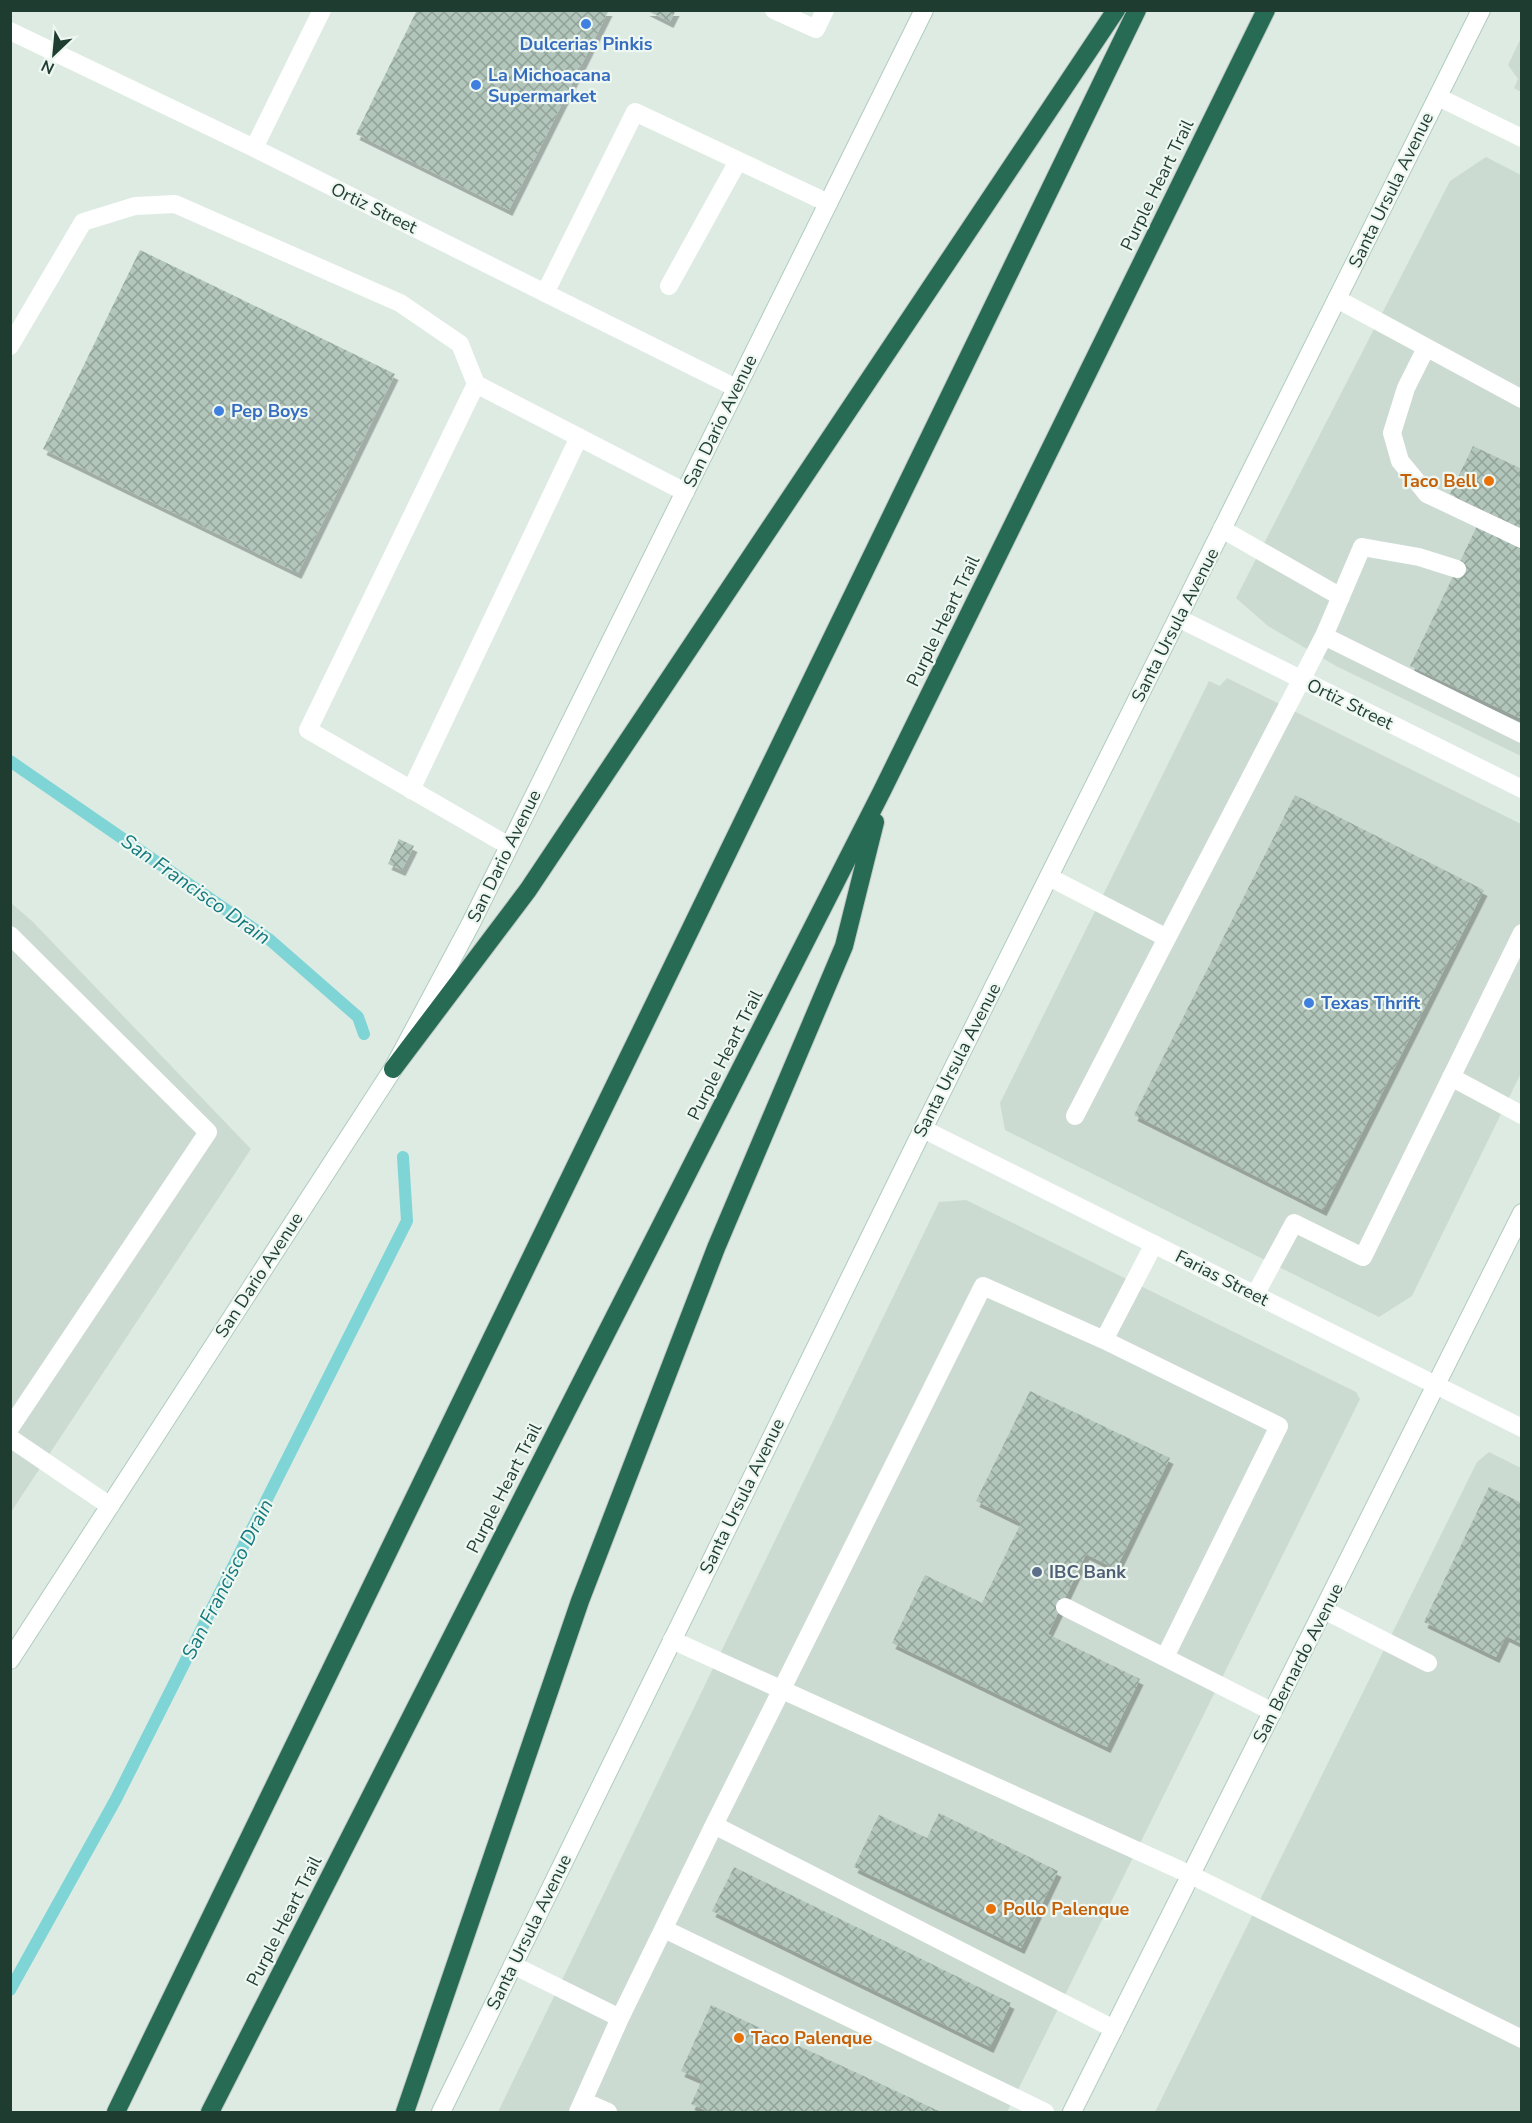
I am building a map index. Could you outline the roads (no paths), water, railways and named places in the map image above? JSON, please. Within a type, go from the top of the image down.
[{"type":"highway","points":[[393,1069],[528,890],[1116,10]]},
{"type":"highway","points":[[116,2112],[1137,10]]},
{"type":"highway","name":"Purple Heart Trail","points":[[210,2112],[882,791],[1266,10]]},
{"type":"highway","points":[[405,2112],[580,1601],[716,1248],[844,946],[882,791]]},
{"type":"main road","points":[[254,148],[322,10]]},
{"type":"main road","points":[[774,10],[816,29],[825,10]]},
{"type":"main road","name":"San Dario Avenue","points":[[10,1660],[393,1069],[509,846],[924,10]]},
{"type":"main road","name":"Santa Ursula Avenue","points":[[441,2112],[923,1128],[1481,10]]},
{"type":"main road","name":"Ortiz Street","points":[[10,31],[254,148],[736,388]]},
{"type":"main road","points":[[1438,97],[1521,138]]},
{"type":"main road","points":[[545,293],[635,112],[828,203]]},
{"type":"main road","points":[[669,286],[738,161]]},
{"type":"main road","points":[[10,346],[83,222],[135,206],[175,204],[400,303],[460,344],[476,384],[685,492]]},
{"type":"main road","points":[[1337,299],[1521,399]]},
{"type":"main road","points":[[1426,348],[1406,388],[1392,433],[1400,461],[1426,494],[1521,539]]},
{"type":"main road","points":[[476,384],[308,730],[509,846]]},
{"type":"main road","points":[[411,790],[579,437]]},
{"type":"main road","points":[[1222,529],[1341,597]]},
{"type":"main road","points":[[1075,1116],[1324,636],[1362,547],[1419,557],[1457,569]]},
{"type":"main road","name":"Ortiz Street","points":[[1178,618],[1521,789]]},
{"type":"main road","points":[[1324,636],[1521,734]]},
{"type":"main road","points":[[1049,877],[1167,938]]},
{"type":"main road","points":[[1256,1295],[1294,1223],[1363,1257],[1521,933]]},
{"type":"main road","points":[[10,935],[208,1132],[10,1428]]},
{"type":"main road","points":[[1451,1077],[1521,1115]]},
{"type":"main road","name":"Farias Street","points":[[923,1128],[1521,1428]]},
{"type":"main road","name":"San Bernardo Avenue","points":[[1072,2112],[1437,1386],[1521,1213]]},
{"type":"main road","points":[[1104,1340],[1154,1244]]},
{"type":"main road","points":[[608,2112],[581,2107],[620,2018],[983,1286],[1104,1340],[1279,1426],[1165,1657]]},
{"type":"main road","points":[[10,1438],[110,1506]]},
{"type":"main road","points":[[1065,1607],[1273,1712]]},
{"type":"main road","points":[[1324,1610],[1428,1663]]},
{"type":"main road","points":[[672,1640],[1191,1875],[1521,2039]]},
{"type":"main road","points":[[714,1825],[1114,2029]]},
{"type":"main road","points":[[664,1929],[1045,2112]]},
{"type":"main road","points":[[513,1965],[620,2018]]},
{"type":"waterway","name":"San Francisco Drain","points":[[10,761],[270,940],[358,1017],[364,1034]]},
{"type":"waterway","name":"San Francisco Drain","points":[[10,1990],[116,1799],[407,1221],[403,1157]]},
{"type":"place","name":"Dulcerias Pinkis","points":[[586,24]]},
{"type":"place","name":"La Michoacana Supermarket","points":[[476,85]]},
{"type":"place","name":"Pep Boys","points":[[219,411]]},
{"type":"place","name":"Taco Bell","points":[[1489,481]]},
{"type":"place","name":"Texas Thrift","points":[[1309,1003]]},
{"type":"place","name":"IBC Bank","points":[[1037,1572]]},
{"type":"place","name":"Pollo Palenque","points":[[991,1909]]},
{"type":"place","name":"Taco Palenque","points":[[739,2038]]}]
